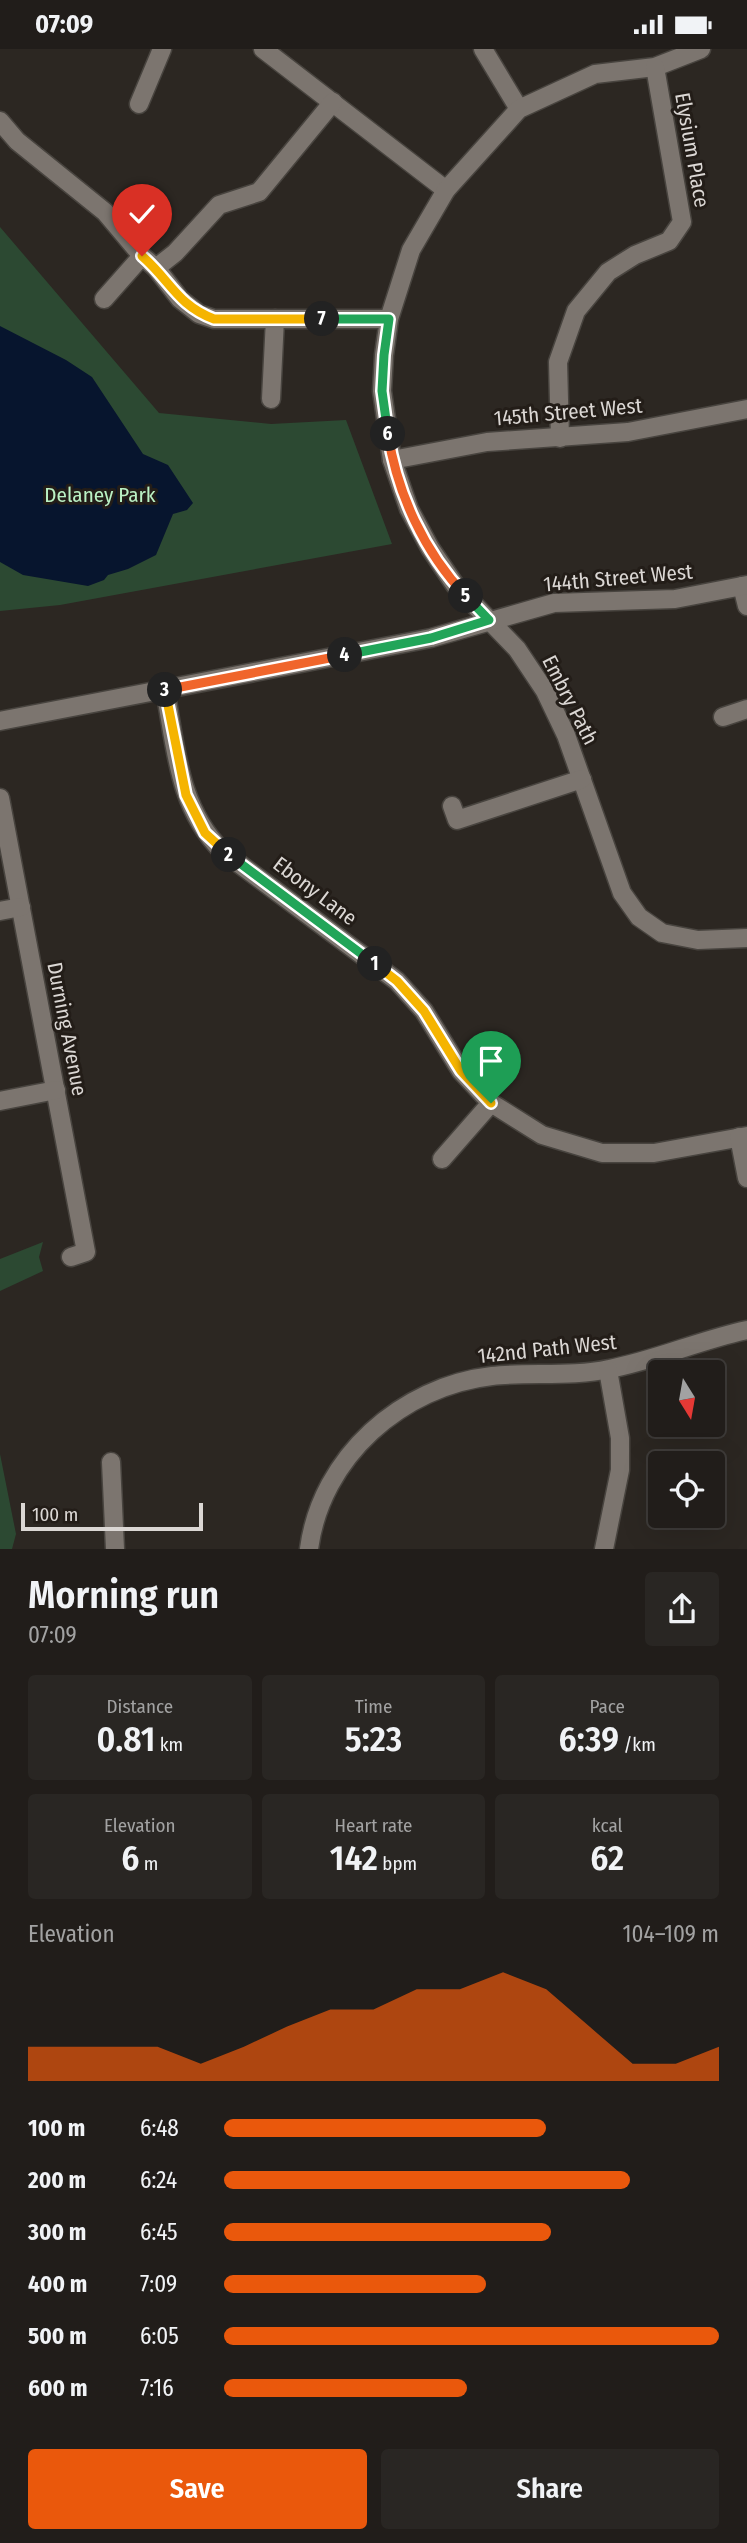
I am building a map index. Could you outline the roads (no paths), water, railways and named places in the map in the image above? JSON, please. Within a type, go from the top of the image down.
[{"type":"street","points":[[139,104],[162,49]]},
{"type":"street","points":[[263,49],[446,190]]},
{"type":"street","points":[[483,49],[519,109]]},
{"type":"street","name":"Embry Path","points":[[701,49],[655,67],[595,74],[519,109],[446,190],[411,250],[389,319],[382,391],[392,460],[409,509],[430,548],[456,585],[517,649],[545,691],[566,735],[622,893],[639,917],[662,933],[698,940],[747,938]]},
{"type":"street","name":"Elysium Place","points":[[560,438],[558,362],[576,311],[608,272],[635,255],[669,240],[681,222],[655,67]]},
{"type":"street","points":[[104,299],[149,262],[175,253],[219,205],[258,192],[333,102]]},
{"type":"street","points":[[0,121],[17,141],[105,212],[180,299],[199,313],[214,319],[389,319]]},
{"type":"street","points":[[271,399],[275,319]]},
{"type":"street","name":"145th Street West","points":[[392,460],[487,442],[628,432],[747,409]]},
{"type":"street","points":[[745,585],[747,606]]},
{"type":"street","name":"144th Street West","points":[[0,721],[431,638],[554,603],[675,599],[745,585]]},
{"type":"street","name":"Ebony Lane","points":[[165,690],[186,795],[205,833],[222,851],[397,981],[424,1011],[461,1071],[491,1103],[542,1135],[602,1153],[654,1153],[743,1137]]},
{"type":"street","points":[[723,717],[747,709]]},
{"type":"street","points":[[452,806],[457,820],[582,779]]},
{"type":"street","name":"Durning Avenue","points":[[0,798],[86,1252],[71,1257]]},
{"type":"street","points":[[0,911],[21,907]]},
{"type":"street","points":[[0,1101],[56,1090]]},
{"type":"street","points":[[442,1159],[491,1103]]},
{"type":"street","points":[[743,1137],[747,1178]]},
{"type":"street","name":"142nd Path West","points":[[309,1549],[310,1536],[329,1485],[357,1444],[401,1407],[453,1383],[491,1376],[608,1370],[747,1330]]},
{"type":"street","points":[[604,1549],[620,1471],[620,1438],[608,1370]]},
{"type":"street","points":[[111,1462],[115,1549]]},
{"type":"water","points":[[0,326],[66,360],[92,377],[143,454],[168,465],[193,503],[187,510],[173,514],[156,555],[88,586],[23,575],[0,562]]},
{"type":"park label","name":"Delaney Park","points":[[100,495]]}]
